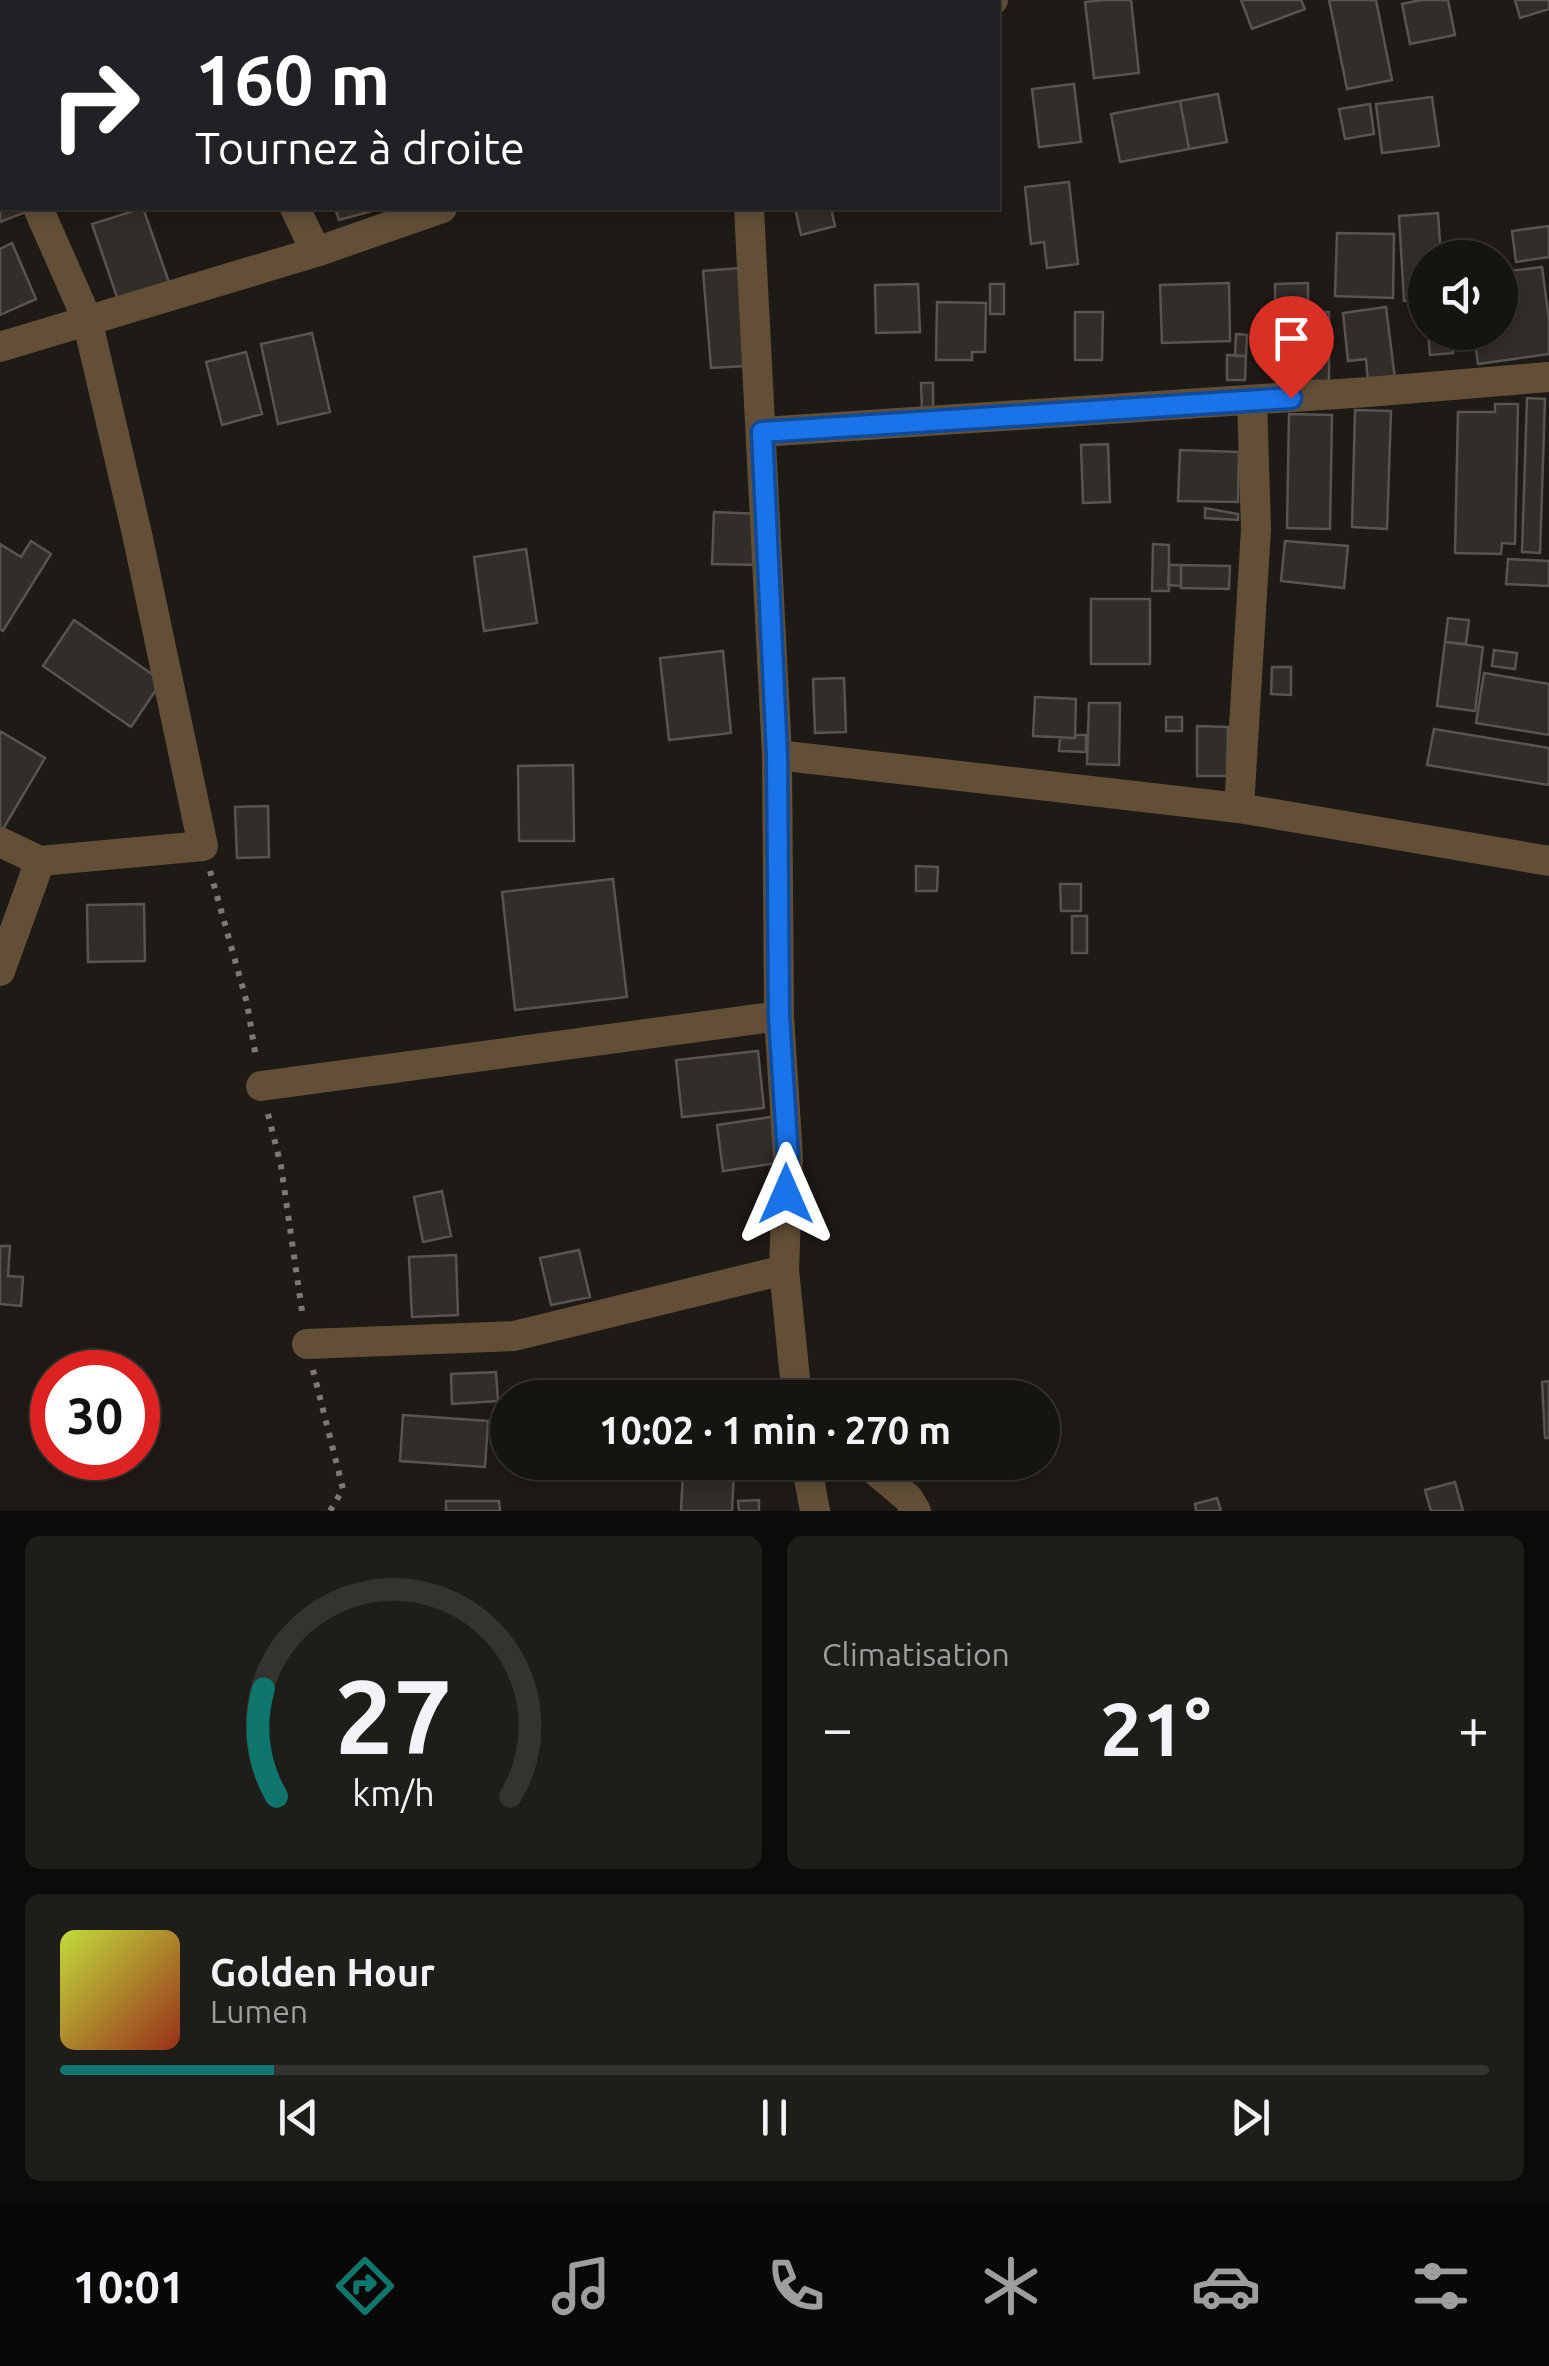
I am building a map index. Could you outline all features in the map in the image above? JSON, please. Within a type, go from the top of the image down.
[{"type":"street","points":[[0,842],[40,861],[203,846],[87,319],[39,210]]},
{"type":"street","points":[[296,210],[316,252]]},
{"type":"street","points":[[0,347],[316,252],[436,210]]},
{"type":"street","points":[[749,210],[777,755],[779,1016],[788,1157],[784,1270],[795,1380]]},
{"type":"street","points":[[762,432],[1549,376]]},
{"type":"street","points":[[1239,808],[1256,529],[1252,400]]},
{"type":"street","points":[[777,755],[1239,808],[1549,861]]},
{"type":"street","points":[[0,971],[40,861]]},
{"type":"street","points":[[261,1086],[779,1016]]},
{"type":"street","points":[[307,1344],[514,1336],[784,1270]]},
{"type":"street","points":[[809,1480],[815,1511]]},
{"type":"street","points":[[887,1480],[908,1498],[916,1511]]},
{"type":"path","points":[[203,846],[246,1003],[281,1166],[307,1344],[344,1489],[330,1511]]},
{"type":"building","points":[[1131,0],[1139,73],[1094,78],[1085,2]]},
{"type":"building","points":[[1241,0],[1301,0],[1305,9],[1252,29]]},
{"type":"building","points":[[1329,0],[1376,0],[1392,80],[1347,89]]},
{"type":"building","points":[[1448,0],[1455,35],[1410,44],[1402,4]]},
{"type":"building","points":[[1515,0],[1549,0],[1549,9],[1520,18]]},
{"type":"building","points":[[1074,84],[1081,142],[1039,147],[1032,89]]},
{"type":"building","points":[[1218,94],[1227,142],[1189,149],[1180,101]]},
{"type":"building","points":[[1432,97],[1439,146],[1382,153],[1376,104]]},
{"type":"building","points":[[1180,101],[1189,149],[1120,162],[1111,114]]},
{"type":"building","points":[[1370,104],[1374,134],[1345,139],[1339,109]]},
{"type":"building","points":[[1069,182],[1078,264],[1047,268],[1044,242],[1031,244],[1025,187]]},
{"type":"building","points":[[0,210],[22,210],[23,213],[0,222]]},
{"type":"building","points":[[144,210],[170,285],[119,303],[92,224]]},
{"type":"building","points":[[336,210],[376,210],[339,220]]},
{"type":"building","points":[[795,210],[831,210],[835,226],[801,235]]},
{"type":"building","points":[[1438,213],[1440,240],[1408,240],[1408,301],[1404,301],[1399,216]]},
{"type":"building","points":[[1549,226],[1549,257],[1518,262],[1518,240],[1513,240],[1512,231]]},
{"type":"building","points":[[1337,233],[1394,234],[1393,298],[1335,296]]},
{"type":"building","points":[[12,243],[36,299],[0,315],[0,249]]},
{"type":"building","points":[[1542,267],[1549,354],[1478,364],[1476,350],[1518,350],[1518,270]]},
{"type":"building","points":[[740,268],[746,366],[711,368],[703,271]]},
{"type":"building","points":[[1229,283],[1230,341],[1162,343],[1160,285]]},
{"type":"building","points":[[1308,283],[1308,312],[1329,312],[1329,381],[1276,381],[1275,284]]},
{"type":"building","points":[[918,284],[920,332],[876,333],[875,285]]},
{"type":"building","points":[[990,284],[1004,284],[1004,314],[990,314]]},
{"type":"building","points":[[937,302],[986,303],[985,352],[972,352],[972,360],[936,360]]},
{"type":"building","points":[[1386,307],[1395,379],[1368,382],[1366,359],[1348,361],[1343,313]]},
{"type":"building","points":[[1075,312],[1103,312],[1102,360],[1075,360]]},
{"type":"building","points":[[312,333],[330,412],[278,424],[261,344]]},
{"type":"building","points":[[1236,334],[1247,335],[1246,356],[1235,356]]},
{"type":"building","points":[[1430,350],[1453,350],[1453,353],[1430,355]]},
{"type":"building","points":[[246,352],[262,414],[222,425],[206,362]]},
{"type":"building","points":[[1227,355],[1246,356],[1245,380],[1227,380]]},
{"type":"building","points":[[921,383],[933,383],[933,408],[922,409]]},
{"type":"building","points":[[1527,398],[1545,399],[1540,553],[1522,552]]},
{"type":"building","points":[[1495,404],[1518,404],[1515,544],[1502,543],[1501,554],[1455,553],[1458,412],[1495,412]]},
{"type":"building","points":[[1355,410],[1391,411],[1387,529],[1352,527]]},
{"type":"building","points":[[1289,414],[1332,415],[1330,529],[1287,528]]},
{"type":"building","points":[[1108,444],[1110,502],[1083,503],[1081,445]]},
{"type":"building","points":[[1180,450],[1239,452],[1238,502],[1178,501]]},
{"type":"building","points":[[1205,508],[1238,514],[1238,520],[1205,518]]},
{"type":"building","points":[[714,512],[760,514],[758,565],[712,564]]},
{"type":"building","points":[[31,541],[51,554],[3,631],[0,544],[21,557]]},
{"type":"building","points":[[1285,541],[1348,546],[1344,588],[1281,581]]},
{"type":"building","points":[[1153,544],[1169,545],[1169,591],[1152,591]]},
{"type":"building","points":[[526,549],[537,623],[484,631],[474,557]]},
{"type":"building","points":[[1508,559],[1549,561],[1549,586],[1506,584]]},
{"type":"building","points":[[1169,565],[1181,565],[1181,586],[1168,585]]},
{"type":"building","points":[[1181,565],[1230,566],[1229,589],[1181,588]]},
{"type":"building","points":[[1091,599],[1150,599],[1150,664],[1091,664]]},
{"type":"building","points":[[1448,618],[1469,620],[1466,644],[1445,642]]},
{"type":"building","points":[[74,620],[162,681],[131,727],[43,666]]},
{"type":"building","points":[[1445,642],[1483,647],[1475,711],[1437,706]]},
{"type":"building","points":[[1494,650],[1517,653],[1515,669],[1492,666]]},
{"type":"building","points":[[723,651],[731,733],[669,740],[660,658]]},
{"type":"building","points":[[1272,667],[1291,667],[1291,695],[1271,694]]},
{"type":"building","points":[[1484,673],[1549,684],[1549,735],[1476,723]]},
{"type":"building","points":[[844,678],[846,732],[815,733],[813,679]]},
{"type":"building","points":[[1035,697],[1076,699],[1075,738],[1033,736]]},
{"type":"building","points":[[1089,703],[1120,703],[1119,765],[1087,764]]},
{"type":"building","points":[[1166,717],[1182,717],[1182,731],[1166,731]]},
{"type":"building","points":[[1197,726],[1228,727],[1227,776],[1197,776]]},
{"type":"building","points":[[1434,729],[1549,748],[1549,785],[1427,765]]},
{"type":"building","points":[[0,731],[45,758],[0,834]]},
{"type":"building","points":[[1086,735],[1086,752],[1059,751],[1060,738]]},
{"type":"building","points":[[573,765],[574,841],[519,841],[518,766]]},
{"type":"building","points":[[268,806],[269,857],[237,858],[235,807]]},
{"type":"building","points":[[916,866],[938,867],[937,891],[916,891]]},
{"type":"building","points":[[613,879],[627,997],[515,1010],[502,892]]},
{"type":"building","points":[[1060,884],[1081,884],[1081,911],[1061,911]]},
{"type":"building","points":[[144,904],[145,961],[88,962],[87,905]]},
{"type":"building","points":[[1072,916],[1087,916],[1087,953],[1072,953]]},
{"type":"building","points":[[758,1051],[764,1108],[682,1117],[676,1060]]},
{"type":"building","points":[[777,1116],[784,1162],[723,1171],[717,1125]]},
{"type":"building","points":[[442,1191],[451,1236],[423,1242],[414,1197]]},
{"type":"building","points":[[0,1246],[10,1246],[8,1276],[23,1277],[21,1306],[0,1304]]},
{"type":"building","points":[[579,1250],[590,1297],[551,1305],[540,1258]]},
{"type":"building","points":[[456,1255],[458,1315],[412,1317],[409,1257]]},
{"type":"building","points":[[496,1372],[497,1380],[490,1380],[490,1402],[452,1404],[451,1374]]},
{"type":"building","points":[[1549,1381],[1549,1438],[1545,1438],[1542,1382]]},
{"type":"building","points":[[403,1415],[488,1421],[485,1467],[400,1461]]},
{"type":"building","points":[[683,1480],[734,1480],[732,1511],[681,1511]]},
{"type":"building","points":[[1455,1482],[1463,1511],[1431,1511],[1425,1490]]},
{"type":"building","points":[[1217,1498],[1221,1511],[1196,1511],[1195,1504]]},
{"type":"building","points":[[759,1500],[759,1511],[739,1511],[738,1501]]},
{"type":"building","points":[[446,1501],[499,1501],[500,1511],[446,1511]]},
{"type":"route","points":[[786,1194],[788,1157],[779,1016],[777,755],[762,432],[1291,398]]}]
